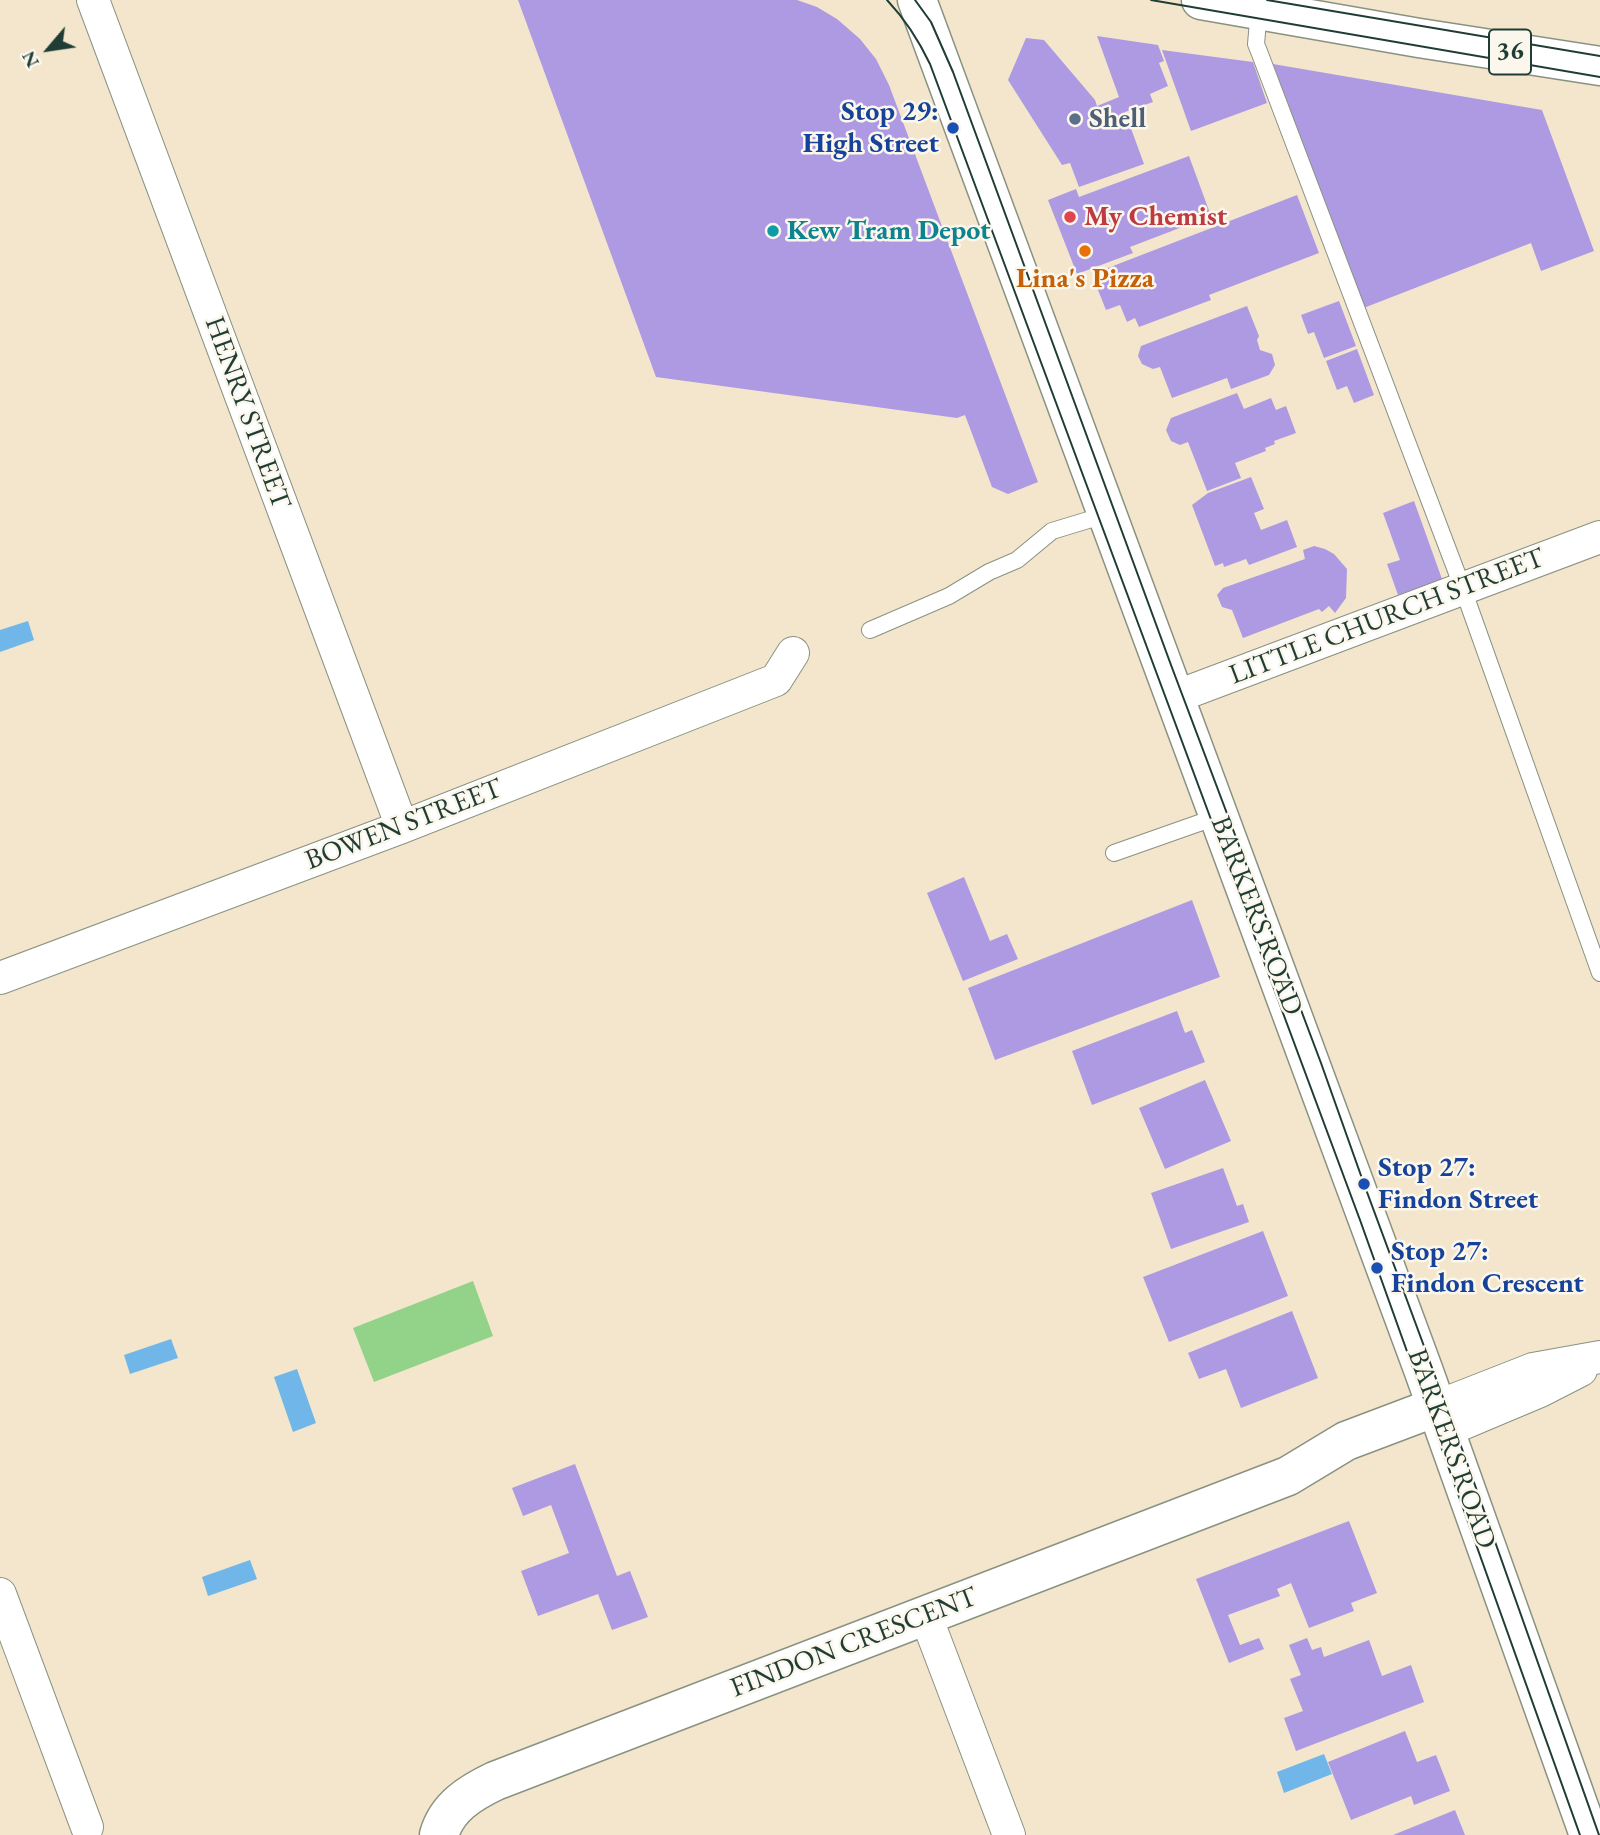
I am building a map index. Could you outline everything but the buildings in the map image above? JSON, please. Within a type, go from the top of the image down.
[{"type":"main road","name":"BARKERS ROAD","points":[[917,0],[1297,1025],[1589,1835]]},
{"type":"main road","name":"36","points":[[1202,0],[1600,66]]},
{"type":"main road","name":"FINDON CRESCENT","points":[[439,1835],[447,1816],[460,1801],[486,1785],[1288,1476],[1354,1464],[1441,1419]]},
{"type":"street","name":"HENRY STREET","points":[[93,0],[401,827]]},
{"type":"street","name":"LITTLE CHURCH STREET","points":[[1175,696],[1600,537]]},
{"type":"street","name":"BOWEN STREET","points":[[0,978],[401,827],[776,680],[793,653]]},
{"type":"street","points":[[1441,1419],[1541,1391],[1600,1359]]},
{"type":"street","points":[[0,1594],[87,1828]]},
{"type":"street","points":[[925,1614],[1009,1835]]},
{"type":"lane","points":[[1259,10],[1256,44],[1463,589],[1600,973]]},
{"type":"lane","points":[[870,630],[949,596],[989,572],[1017,560],[1052,531],[1108,514]]},
{"type":"lane","points":[[1114,853],[1219,816]]},
{"type":"green space","points":[[473,1281],[493,1336],[374,1382],[353,1328]]},
{"type":"water","points":[[28,621],[34,640],[0,652],[0,630]]},
{"type":"water","points":[[171,1339],[178,1358],[130,1374],[124,1355]]},
{"type":"water","points":[[297,1369],[316,1423],[293,1432],[274,1377]]},
{"type":"water","points":[[250,1560],[257,1579],[208,1596],[202,1577]]},
{"type":"water","points":[[1324,1754],[1332,1774],[1284,1793],[1277,1772]]},
{"type":"tram line","points":[[887,0],[911,30],[930,64],[1360,1220],[1580,1835]]},
{"type":"tram line","points":[[915,0],[931,22],[953,72],[1321,1063],[1599,1835]]},
{"type":"tram line","points":[[1151,0],[1600,77]]},
{"type":"tram line","points":[[1267,0],[1600,56]]},
{"type":"place","name":"Shell","points":[[1075,119]]},
{"type":"place","name":"Stop 29: High Street","points":[[953,128]]},
{"type":"place","name":"My Chemist","points":[[1070,217]]},
{"type":"place","name":"Kew Tram Depot","points":[[773,231]]},
{"type":"place","name":"Lina's Pizza","points":[[1085,251]]},
{"type":"place","name":"Stop 27: Findon Street","points":[[1364,1184]]},
{"type":"place","name":"Stop 27: Findon Crescent","points":[[1377,1268]]}]
